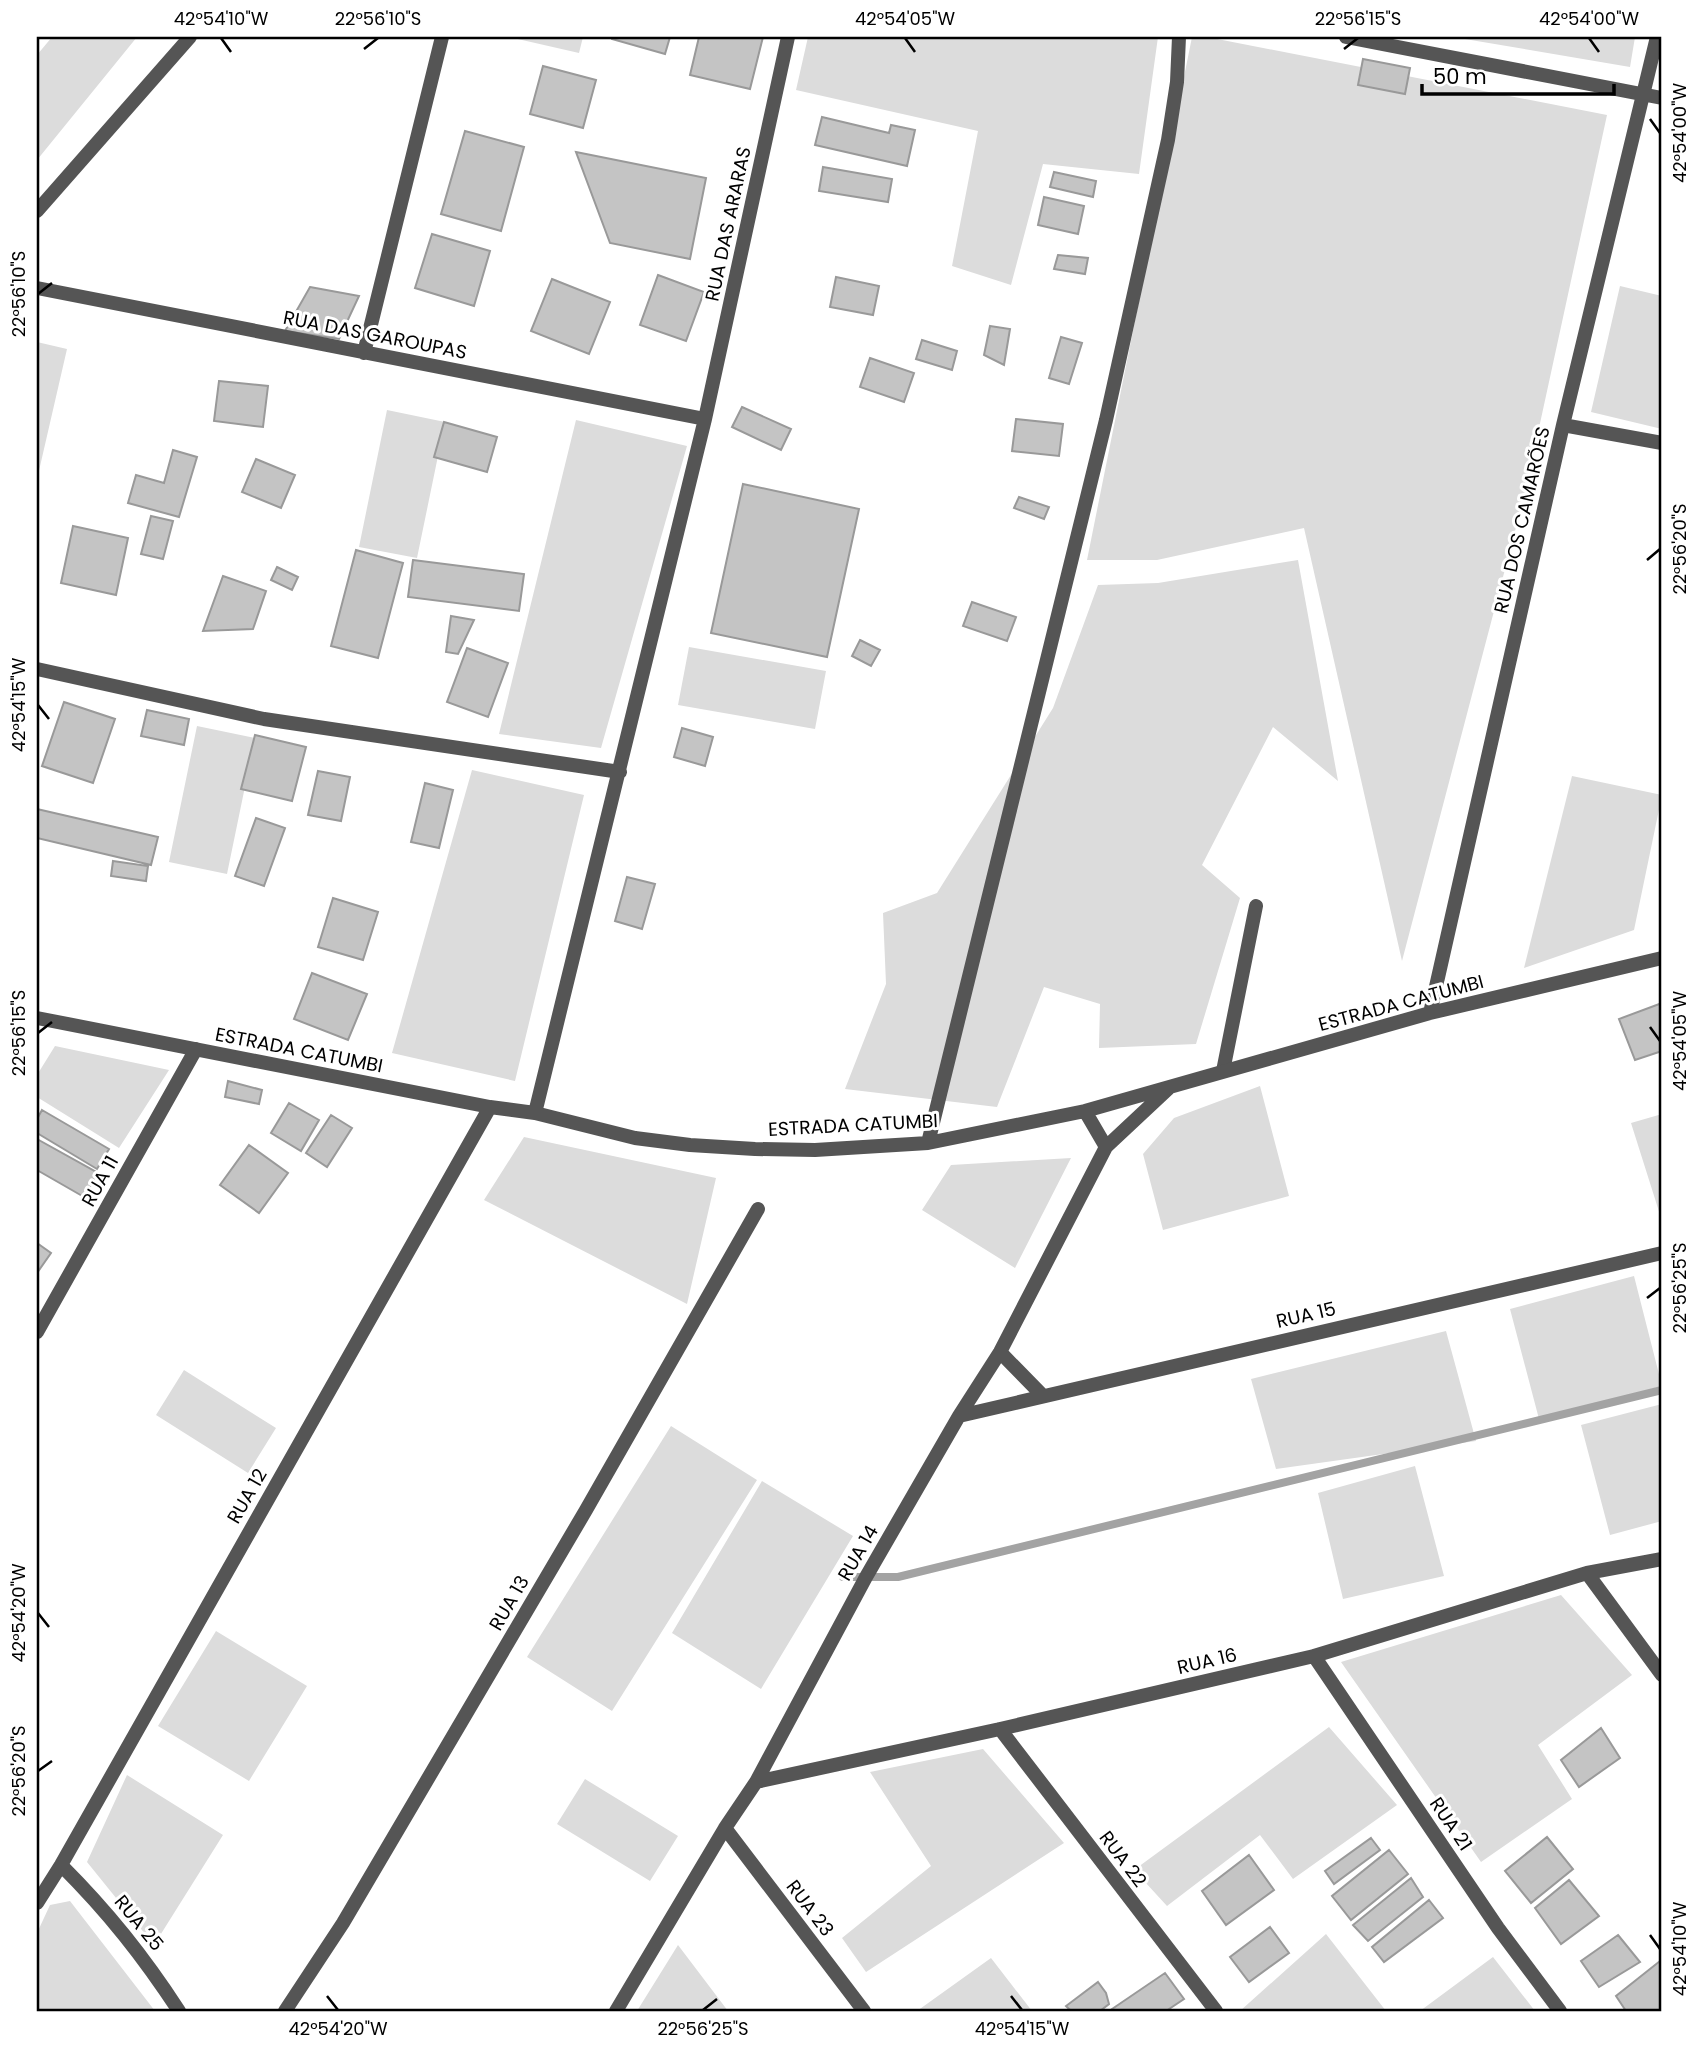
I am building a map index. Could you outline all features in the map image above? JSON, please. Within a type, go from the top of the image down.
[{"type":"street","points":[[37,211],[190,37]]},
{"type":"street","points":[[364,353],[442,37]]},
{"type":"street","name":"RUA DAS ARARAS","points":[[535,1113],[705,419],[788,37]]},
{"type":"street","points":[[928,1143],[1107,420],[1168,140],[1177,82],[1178,37]]},
{"type":"street","points":[[1346,37],[1662,99]]},
{"type":"street","name":"RUA DOS CAMARÕES","points":[[1430,1013],[1563,425],[1657,37]]},
{"type":"street","name":"RUA DAS GAROUPAS","points":[[37,288],[705,419]]},
{"type":"street","points":[[1563,425],[1662,443]]},
{"type":"street","points":[[37,669],[264,719],[620,772]]},
{"type":"street","points":[[1223,1071],[1256,906]]},
{"type":"street","name":"ESTRADA CATUMBI","points":[[37,1018],[490,1107],[535,1113],[635,1138],[690,1145],[815,1150],[928,1143],[1085,1111],[1430,1013],[1662,958]]},
{"type":"street","name":"RUA 11","points":[[37,1332],[196,1049]]},
{"type":"street","name":"RUA 14","points":[[616,2011],[724,1828],[756,1782],[866,1577],[959,1416],[1000,1352],[1107,1147],[1172,1086]]},
{"type":"street","name":"RUA 12","points":[[37,1903],[490,1107]]},
{"type":"street","points":[[1085,1111],[1107,1147]]},
{"type":"street","name":"RUA 13","points":[[285,2011],[371,1875],[568,1541],[758,1209]]},
{"type":"street","name":"RUA 15","points":[[959,1416],[1662,1253]]},
{"type":"street","points":[[1000,1352],[1043,1396]]},
{"type":"street","name":"RUA 16","points":[[756,1782],[1000,1730],[1314,1656],[1587,1573],[1662,1559]]},
{"type":"street","points":[[1587,1573],[1662,1675]]},
{"type":"street","name":"RUA 21","points":[[1314,1656],[1498,1927],[1560,2011]]},
{"type":"street","name":"RUA 22","points":[[1000,1730],[1216,2011]]},
{"type":"street","name":"RUA 23","points":[[724,1828],[864,2011]]},
{"type":"street","name":"RUA 25","points":[[61,1865],[103,1907],[152,1969],[179,2011]]},
{"type":"shaded area","points":[[52,37],[137,37],[37,160],[37,55]]},
{"type":"shaded area","points":[[509,37],[583,37],[579,53]]},
{"type":"shaded area","points":[[808,37],[1158,37],[1139,174],[1043,164],[1011,285],[952,266],[978,131],[796,90]]},
{"type":"shaded area","points":[[1192,37],[1207,37],[1607,115],[1524,497],[1402,961],[1304,528],[1157,560],[1087,560]]},
{"type":"shaded area","points":[[1453,37],[1635,37],[1630,67]]},
{"type":"shaded area","points":[[1620,286],[1662,296],[1662,429],[1591,412]]},
{"type":"shaded area","points":[[37,342],[67,349],[38,475],[37,474]]},
{"type":"shaded area","points":[[387,410],[445,422],[417,558],[359,547]]},
{"type":"shaded area","points":[[576,420],[687,446],[601,748],[499,734]]},
{"type":"shaded area","points":[[1298,560],[1338,781],[1273,727],[1202,865],[1240,898],[1196,1044],[1099,1048],[1100,1004],[1044,987],[997,1107],[845,1089],[886,984],[883,913],[937,893],[1053,708],[1098,585],[1158,583]]},
{"type":"shaded area","points":[[689,647],[826,671],[815,729],[678,705]]},
{"type":"shaded area","points":[[197,726],[255,738],[227,874],[169,862]]},
{"type":"shaded area","points":[[472,770],[584,795],[515,1081],[392,1053]]},
{"type":"shaded area","points":[[1572,776],[1662,795],[1634,930],[1524,968]]},
{"type":"shaded area","points":[[55,1046],[169,1070],[119,1148],[37,1097],[37,1075]]},
{"type":"shaded area","points":[[1260,1086],[1289,1196],[1163,1230],[1143,1154],[1174,1118]]},
{"type":"shaded area","points":[[1662,1114],[1662,1221],[1631,1123]]},
{"type":"shaded area","points":[[524,1137],[716,1178],[687,1304],[484,1200]]},
{"type":"shaded area","points":[[1071,1158],[1015,1268],[922,1210],[951,1165]]},
{"type":"shaded area","points":[[1634,1276],[1662,1386],[1539,1419],[1510,1309]]},
{"type":"shaded area","points":[[1446,1331],[1476,1441],[1276,1469],[1251,1379]]},
{"type":"shaded area","points":[[184,1370],[276,1428],[248,1473],[156,1415]]},
{"type":"shaded area","points":[[1662,1404],[1662,1521],[1610,1535],[1581,1425]]},
{"type":"shaded area","points":[[671,1426],[757,1480],[612,1711],[527,1657]]},
{"type":"shaded area","points":[[1415,1466],[1444,1576],[1343,1599],[1318,1493]]},
{"type":"shaded area","points":[[762,1481],[853,1536],[761,1689],[672,1633]]},
{"type":"shaded area","points":[[1561,1595],[1632,1675],[1538,1745],[1572,1799],[1481,1862],[1341,1662]]},
{"type":"shaded area","points":[[216,1631],[307,1686],[249,1781],[158,1726]]},
{"type":"shaded area","points":[[1329,1727],[1397,1805],[1293,1879],[1260,1835],[1167,1906],[1134,1870]]},
{"type":"shaded area","points":[[983,1749],[1064,1843],[866,1972],[842,1938],[931,1866],[870,1772]]},
{"type":"shaded area","points":[[127,1775],[223,1835],[154,1945],[87,1862]]},
{"type":"shaded area","points":[[585,1779],[678,1836],[650,1881],[557,1824]]},
{"type":"shaded area","points":[[70,1901],[155,2011],[37,2011],[37,1933],[50,1905]]},
{"type":"shaded area","points":[[1326,1934],[1386,2011],[1240,2011]]},
{"type":"shaded area","points":[[678,1945],[728,2011],[637,2011]]},
{"type":"shaded area","points":[[1493,1957],[1535,2011],[1420,2011]]},
{"type":"shaded area","points":[[991,1958],[1032,2011],[917,2011]]},
{"type":"building","points":[[612,37],[670,37],[665,54]]},
{"type":"building","points":[[699,37],[763,37],[750,89],[690,75]]},
{"type":"building","points":[[1363,59],[1410,68],[1405,94],[1358,85]]},
{"type":"building","points":[[543,66],[596,80],[583,128],[530,114]]},
{"type":"building","points":[[822,117],[889,133],[891,125],[915,130],[907,166],[815,145]]},
{"type":"building","points":[[465,131],[524,147],[501,231],[441,214]]},
{"type":"building","points":[[576,152],[706,178],[690,259],[610,243]]},
{"type":"building","points":[[823,167],[892,179],[888,202],[819,191]]},
{"type":"building","points":[[1054,172],[1096,181],[1093,197],[1050,187]]},
{"type":"building","points":[[1044,197],[1084,206],[1078,234],[1038,225]]},
{"type":"building","points":[[432,234],[490,251],[474,306],[415,288]]},
{"type":"building","points":[[1058,255],[1088,258],[1085,274],[1054,269]]},
{"type":"building","points":[[658,275],[704,292],[686,341],[640,325]]},
{"type":"building","points":[[836,277],[879,286],[873,315],[830,307]]},
{"type":"building","points":[[552,279],[610,302],[589,354],[531,331]]},
{"type":"building","points":[[310,287],[359,296],[339,339],[285,331]]},
{"type":"building","points":[[990,326],[1010,329],[1004,365],[984,355]]},
{"type":"building","points":[[1061,337],[1082,343],[1069,384],[1049,378]]},
{"type":"building","points":[[922,340],[957,351],[952,370],[916,359]]},
{"type":"building","points":[[870,358],[914,373],[904,402],[860,387]]},
{"type":"building","points":[[219,381],[268,386],[263,427],[214,421]]},
{"type":"building","points":[[742,407],[791,429],[781,450],[732,427]]},
{"type":"building","points":[[1016,419],[1063,424],[1059,456],[1012,451]]},
{"type":"building","points":[[444,422],[497,437],[487,472],[434,457]]},
{"type":"building","points":[[173,450],[197,457],[179,517],[128,503],[136,475],[164,483]]},
{"type":"building","points":[[256,459],[295,475],[281,508],[242,492]]},
{"type":"building","points":[[743,484],[859,509],[827,657],[711,633]]},
{"type":"building","points":[[1019,497],[1049,507],[1044,519],[1014,508]]},
{"type":"building","points":[[151,516],[173,521],[163,559],[141,554]]},
{"type":"building","points":[[73,526],[128,538],[116,595],[61,583]]},
{"type":"building","points":[[356,550],[403,563],[378,658],[331,646]]},
{"type":"building","points":[[413,560],[524,574],[519,611],[408,597]]},
{"type":"building","points":[[277,567],[298,577],[292,590],[271,580]]},
{"type":"building","points":[[223,576],[266,591],[253,629],[203,631]]},
{"type":"building","points":[[972,602],[1016,617],[1007,641],[963,626]]},
{"type":"building","points":[[451,616],[474,620],[458,654],[446,652]]},
{"type":"building","points":[[860,640],[880,650],[871,666],[852,656]]},
{"type":"building","points":[[467,648],[508,663],[488,717],[447,702]]},
{"type":"building","points":[[64,702],[115,719],[93,783],[42,766]]},
{"type":"building","points":[[147,710],[189,719],[184,745],[141,736]]},
{"type":"building","points":[[682,728],[713,737],[705,766],[674,757]]},
{"type":"building","points":[[255,735],[306,747],[292,801],[241,789]]},
{"type":"building","points":[[318,771],[350,777],[341,821],[308,815]]},
{"type":"building","points":[[425,783],[453,790],[439,848],[411,842]]},
{"type":"building","points":[[37,809],[158,837],[151,865],[37,838]]},
{"type":"building","points":[[256,818],[285,828],[264,886],[235,876]]},
{"type":"building","points":[[113,861],[148,866],[146,881],[111,876]]},
{"type":"building","points":[[627,877],[655,884],[642,929],[615,921]]},
{"type":"building","points":[[333,898],[378,912],[363,960],[318,947]]},
{"type":"building","points":[[312,973],[367,994],[348,1040],[294,1019]]},
{"type":"building","points":[[1662,1003],[1662,1051],[1635,1060],[1619,1019]]},
{"type":"building","points":[[228,1081],[262,1090],[259,1104],[225,1097]]},
{"type":"building","points":[[289,1103],[319,1120],[301,1151],[271,1133]]},
{"type":"building","points":[[42,1110],[109,1149],[97,1169],[37,1133],[37,1119]]},
{"type":"building","points":[[331,1115],[352,1128],[327,1167],[306,1153]]},
{"type":"building","points":[[37,1139],[98,1173],[84,1197],[37,1170]]},
{"type":"building","points":[[249,1145],[288,1173],[259,1213],[220,1185]]},
{"type":"building","points":[[37,1243],[51,1253],[37,1273]]},
{"type":"building","points":[[1601,1728],[1620,1758],[1579,1787],[1561,1760]]},
{"type":"building","points":[[1547,1837],[1573,1869],[1531,1903],[1505,1871]]},
{"type":"building","points":[[1371,1838],[1380,1850],[1334,1884],[1325,1871]]},
{"type":"building","points":[[1389,1850],[1408,1874],[1351,1920],[1332,1896]]},
{"type":"building","points":[[1249,1855],[1274,1890],[1226,1925],[1202,1891]]},
{"type":"building","points":[[1411,1878],[1423,1897],[1368,1941],[1353,1925]]},
{"type":"building","points":[[1569,1880],[1599,1916],[1561,1944],[1535,1908]]},
{"type":"building","points":[[1429,1900],[1443,1918],[1384,1962],[1372,1947]]},
{"type":"building","points":[[1270,1927],[1289,1953],[1249,1982],[1230,1957]]},
{"type":"building","points":[[1618,1935],[1640,1962],[1599,1987],[1581,1961]]},
{"type":"building","points":[[1660,1961],[1662,2011],[1626,2011],[1616,1996]]},
{"type":"building","points":[[1165,1973],[1184,1999],[1166,2011],[1113,2011],[1112,2009]]},
{"type":"building","points":[[1098,1982],[1106,1993],[1109,2004],[1100,2011],[1071,2011],[1066,2006]]},
{"type":"waterway","points":[[843,1577],[898,1577],[1662,1390]]}]
